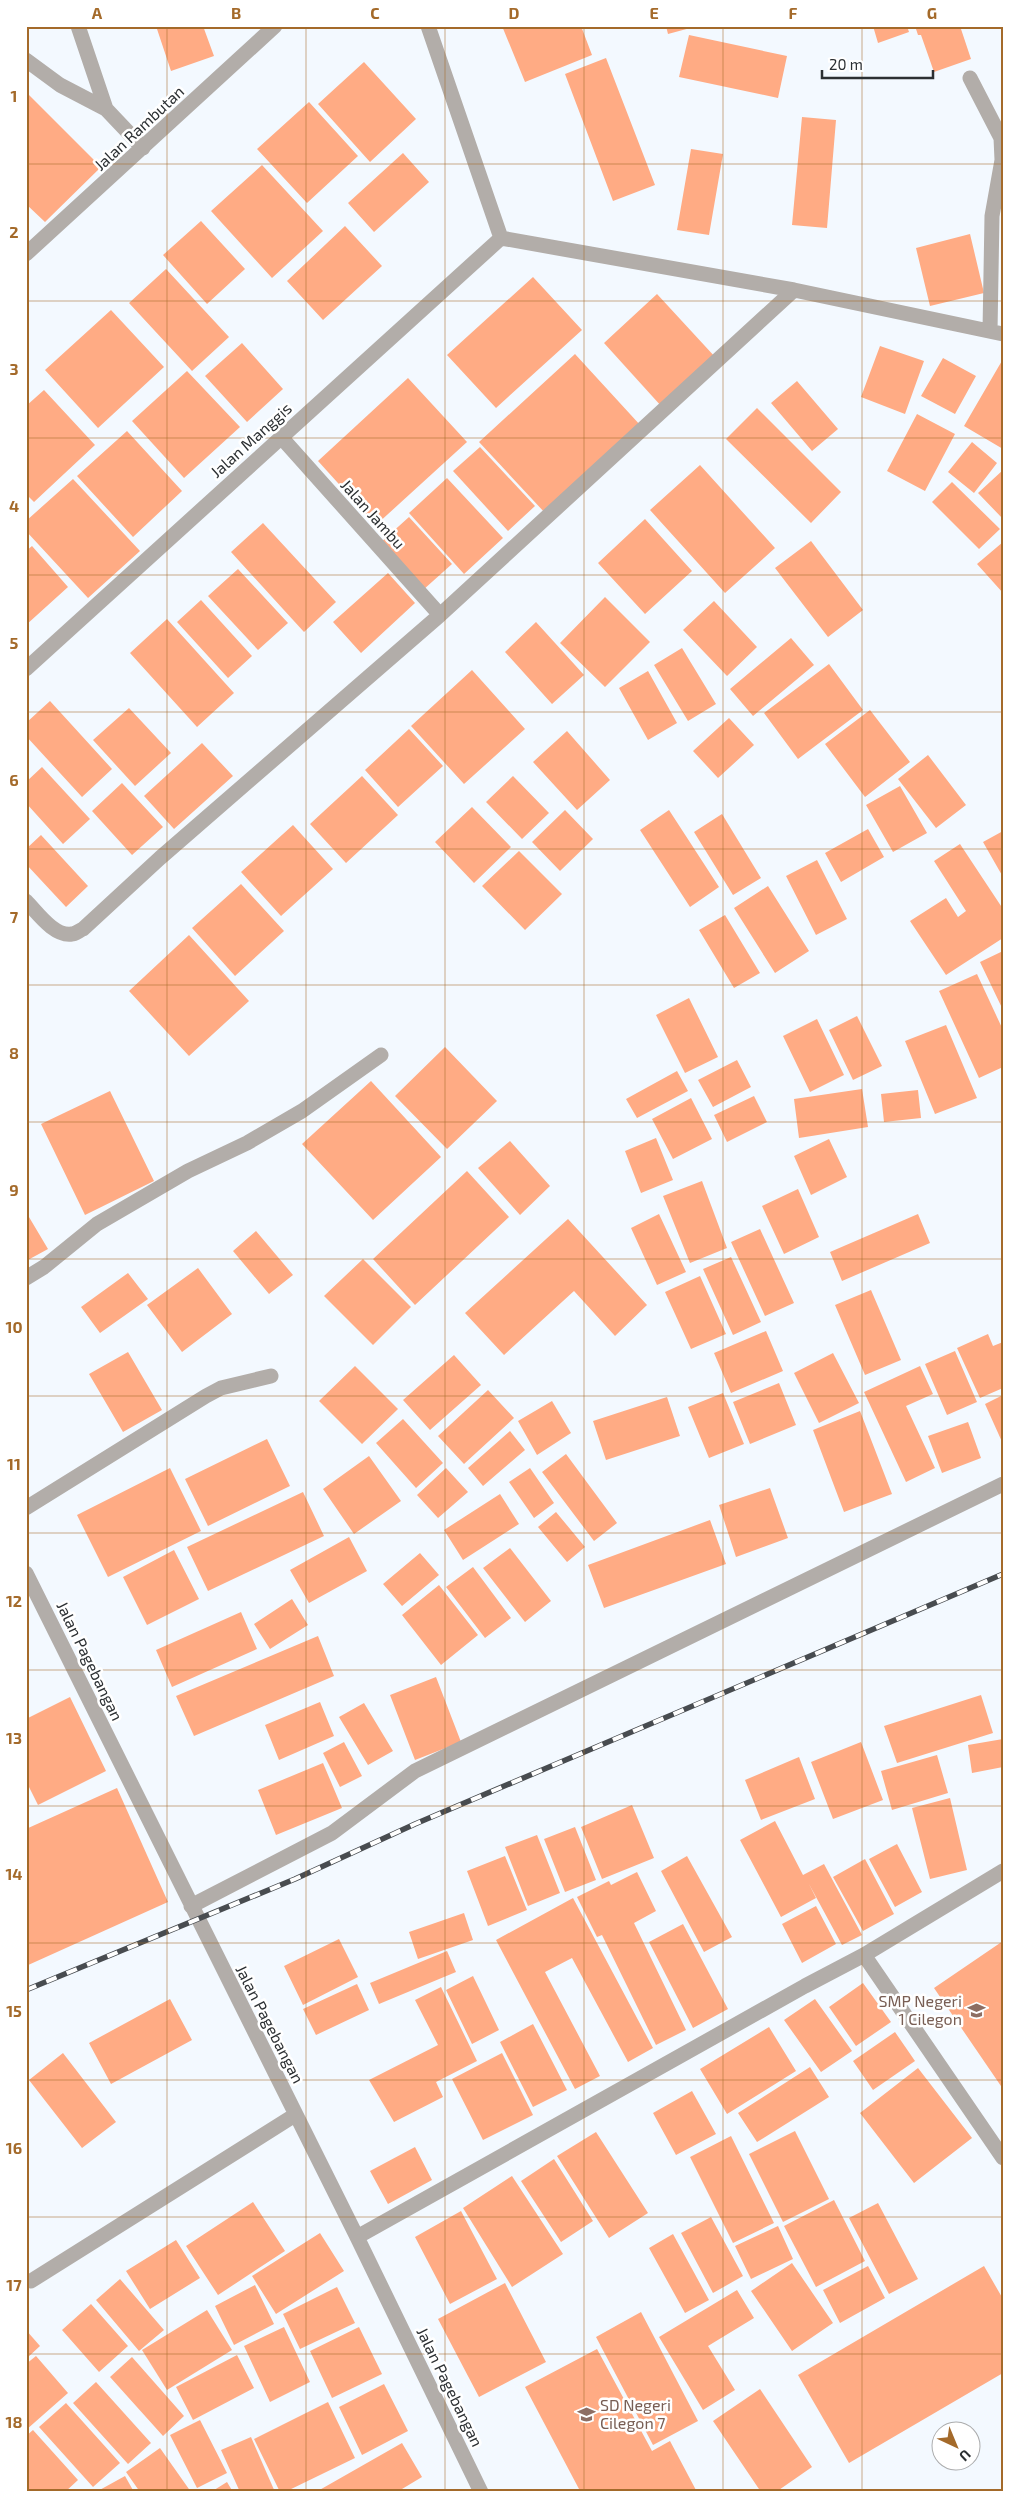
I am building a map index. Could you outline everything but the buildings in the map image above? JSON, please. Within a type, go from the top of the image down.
[{"type":"street","points":[[78,26],[106,109]]},
{"type":"street","name":"Jalan Rambutan","points":[[26,254],[276,26]]},
{"type":"street","points":[[428,26],[501,238],[794,290],[996,332],[992,216],[1002,160],[1001,138],[970,78]]},
{"type":"street","points":[[26,60],[60,85],[106,109],[143,148]]},
{"type":"street","name":"Jalan Manggis","points":[[26,669],[501,238]]},
{"type":"street","points":[[26,901],[61,933],[72,934],[83,929],[168,852],[440,615],[794,290]]},
{"type":"street","name":"Jalan Jambu","points":[[281,437],[440,615]]},
{"type":"street","points":[[26,1278],[44,1267],[97,1224],[188,1171],[247,1143],[302,1110],[381,1054]]},
{"type":"street","points":[[26,1508],[206,1396],[222,1388],[271,1376]]},
{"type":"street","points":[[191,1906],[332,1833],[415,1771],[1003,1484]]},
{"type":"street","name":"Jalan Pagebangan","points":[[26,1573],[357,2236],[480,2492]]},
{"type":"street","points":[[357,2236],[864,1955],[1003,1871]]},
{"type":"street","points":[[864,1955],[1003,2158]]},
{"type":"street","points":[[31,2281],[295,2115]]},
{"type":"railway","points":[[26,1990],[295,1879],[415,1824],[1003,1574]]},
{"type":"place","name":"SMP Negeri 1 Cilegon","points":[[976,2010]]},
{"type":"place","name":"SD Negeri Cilegon 7","points":[[586,2414]]}]
